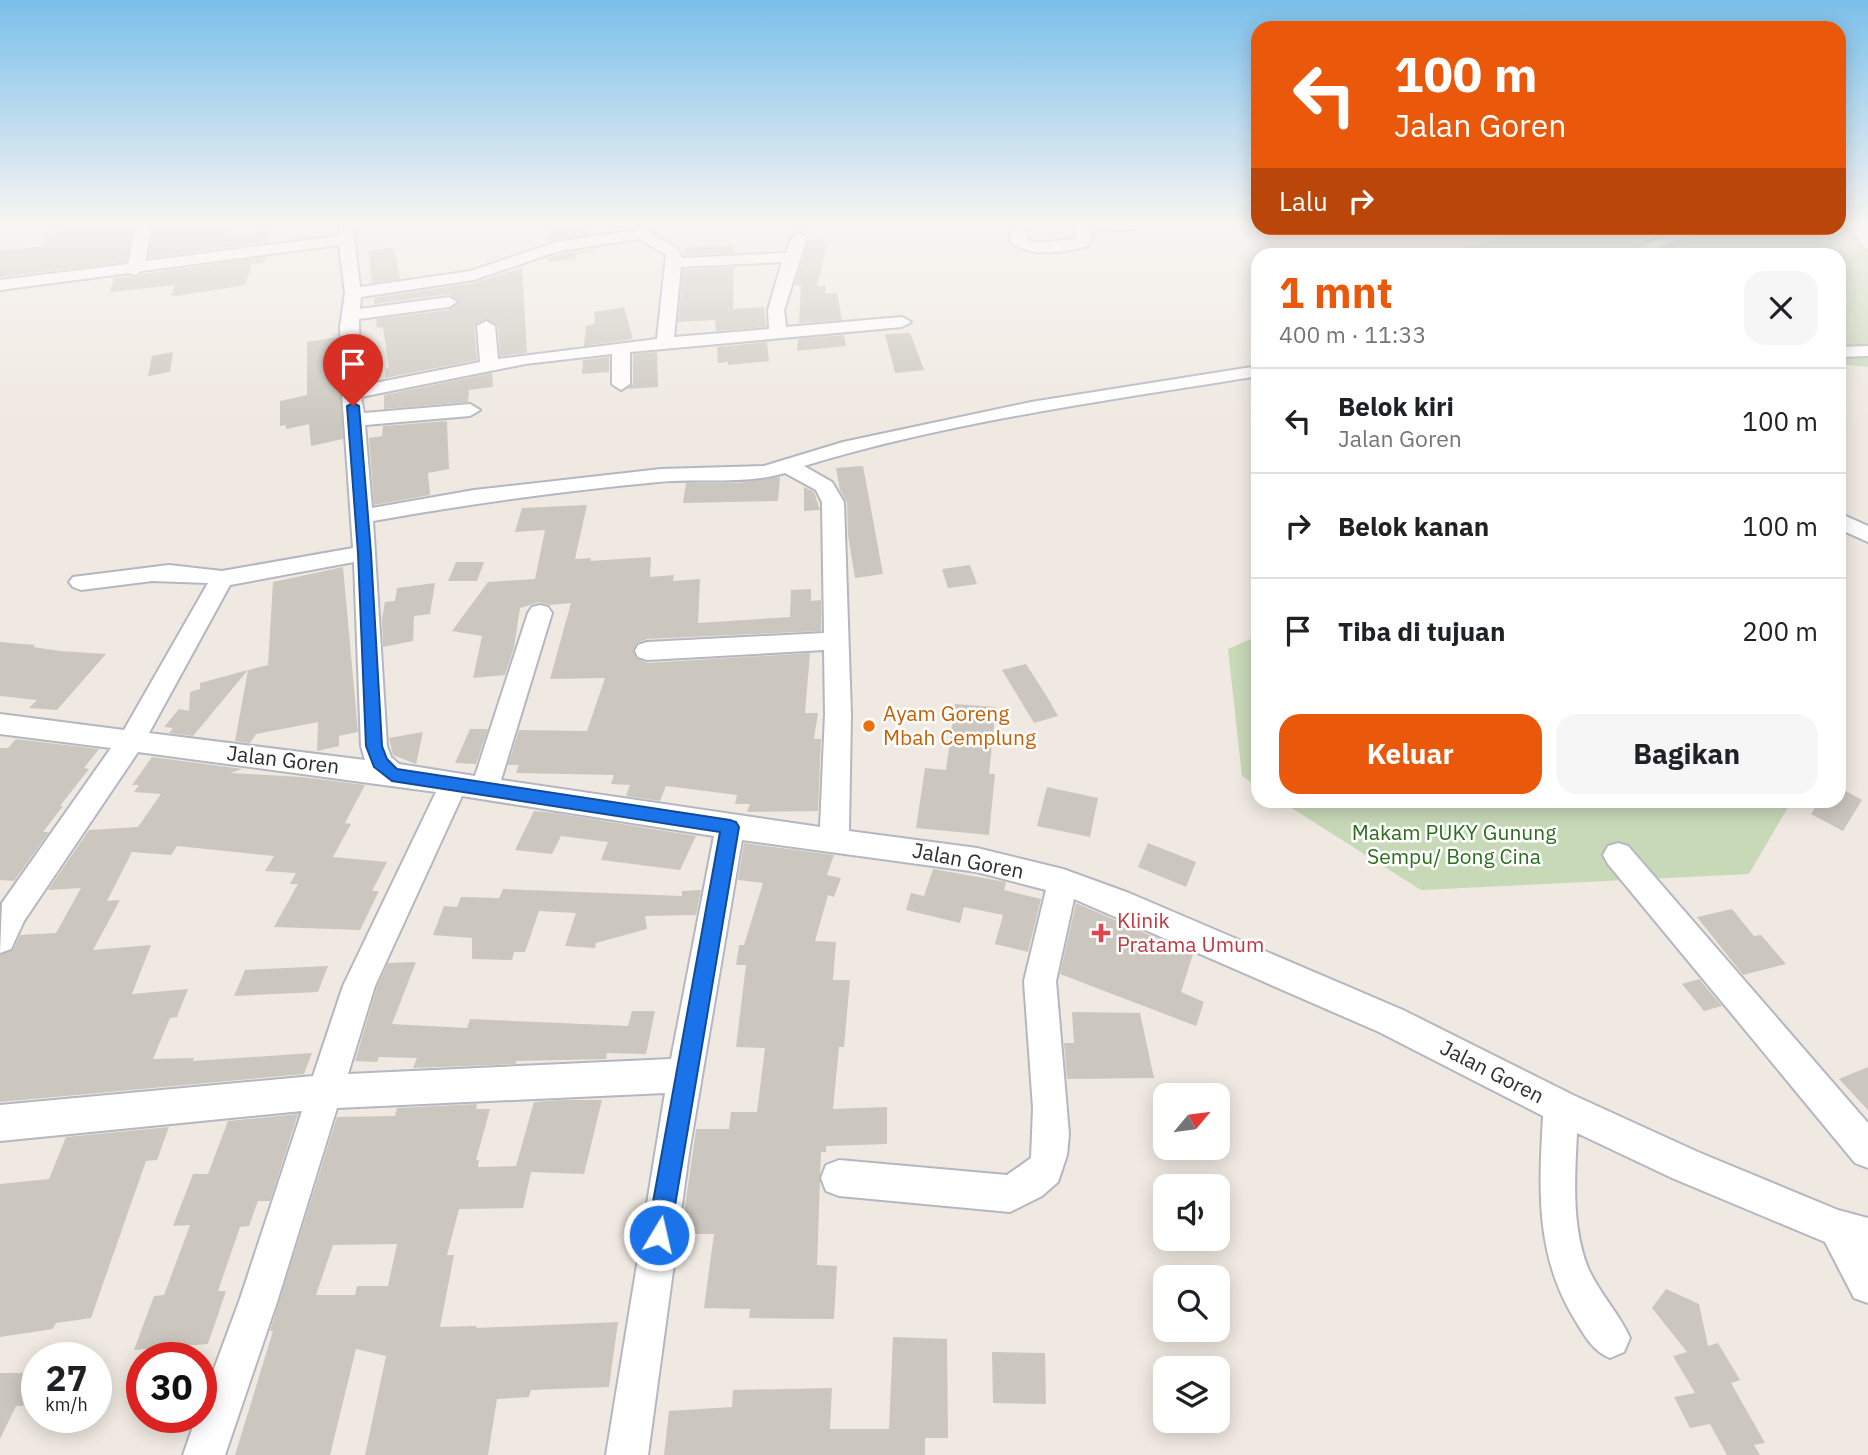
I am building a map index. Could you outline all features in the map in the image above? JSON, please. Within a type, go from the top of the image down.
[{"type":"street","points":[[351,292],[351,393],[365,553],[374,746],[380,763],[392,775]]},
{"type":"street","points":[[352,304],[403,292]]},
{"type":"street","points":[[665,343],[669,292]]},
{"type":"street","points":[[778,333],[776,310],[781,292]]},
{"type":"street","points":[[352,304],[449,302]]},
{"type":"street","points":[[351,393],[489,365],[665,343],[902,322]]},
{"type":"street","points":[[486,326],[489,365]]},
{"type":"street","points":[[621,348],[621,384]]},
{"type":"street","points":[[1846,353],[1868,351]]},
{"type":"street","points":[[362,516],[474,496],[680,474],[765,472],[843,448],[1031,408],[1251,372]]},
{"type":"street","points":[[355,420],[470,410]]},
{"type":"street","points":[[786,466],[825,486],[833,502],[838,714],[834,840]]},
{"type":"street","points":[[1846,524],[1868,535]]},
{"type":"street","points":[[81,582],[171,571],[200,573],[222,579],[365,553]]},
{"type":"street","points":[[0,939],[13,912],[131,741],[222,579]]},
{"type":"street","points":[[204,1455],[259,1299],[359,986],[469,786],[540,612]]},
{"type":"street","points":[[647,651],[836,641]]},
{"type":"street","name":"Jalan Goren","points":[[0,724],[336,767],[730,827],[977,859],[1063,882],[1130,908],[1391,1021],[1561,1107],[1685,1165],[1853,1233]]},
{"type":"street","points":[[336,767],[361,761],[374,746]]},
{"type":"street","points":[[627,1455],[671,1153],[730,827]]},
{"type":"street","points":[[1618,855],[1868,1150]]},
{"type":"street","points":[[839,1178],[1010,1194],[1031,1182],[1046,1168],[1049,1153],[1048,1096],[1040,982],[1063,882]]},
{"type":"street","points":[[0,1123],[325,1092],[687,1075]]},
{"type":"street","points":[[1561,1107],[1558,1198],[1561,1236],[1569,1269],[1588,1306],[1609,1338]]},
{"type":"street","points":[[1853,1233],[1868,1284]]},
{"type":"green space","points":[[1846,292],[1868,292],[1868,367],[1846,365]]},
{"type":"green space","points":[[1251,639],[1251,782],[1242,776],[1228,649]]},
{"type":"green space","name":"Makam PUKY Gunung Sempu/ Bong Cina","points":[[1291,808],[1788,808],[1749,874],[1421,890]]},
{"type":"building","points":[[172,292],[202,292],[176,296],[171,295]]},
{"type":"building","points":[[415,292],[523,292],[527,353],[500,356],[498,326],[485,319],[474,326],[477,360],[385,378],[386,369],[389,368],[383,327],[377,328],[376,319],[449,310],[459,301],[449,294],[374,304],[374,298]]},
{"type":"building","points":[[681,292],[733,292],[733,309],[764,307],[766,327],[716,331],[715,320],[678,322]]},
{"type":"building","points":[[801,292],[837,293],[842,320],[799,323]]},
{"type":"building","points":[[624,307],[633,339],[584,346],[586,326],[595,324],[594,312]]},
{"type":"building","points":[[910,333],[924,370],[895,373],[885,334]]},
{"type":"building","points":[[844,335],[846,346],[797,351],[798,339]]},
{"type":"building","points":[[338,337],[343,439],[311,446],[309,424],[286,429],[286,425],[280,426],[280,401],[307,395],[307,342]]},
{"type":"building","points":[[767,342],[769,361],[728,365],[728,362],[718,363],[717,347]]},
{"type":"building","points":[[173,352],[170,372],[148,376],[152,356]]},
{"type":"building","points":[[657,352],[658,387],[627,389],[633,384],[633,354]]},
{"type":"building","points":[[609,357],[609,372],[582,374],[583,360]]},
{"type":"building","points":[[492,373],[493,387],[469,390],[468,402],[384,409],[384,395]]},
{"type":"building","points":[[447,421],[449,469],[428,473],[430,495],[374,505],[369,438],[382,436],[383,426]]},
{"type":"building","points":[[863,466],[883,574],[855,578],[848,535],[847,502],[840,490],[836,468]]},
{"type":"building","points":[[780,477],[778,501],[683,503],[686,483],[738,483]]},
{"type":"building","points":[[804,487],[814,492],[820,510],[804,511]]},
{"type":"building","points":[[587,505],[575,559],[591,558],[590,561],[651,557],[650,577],[674,575],[673,581],[700,579],[698,623],[790,617],[791,590],[811,589],[811,601],[821,600],[821,631],[647,639],[637,643],[633,650],[636,658],[647,663],[810,653],[805,713],[818,713],[814,739],[821,739],[818,811],[747,812],[750,804],[735,804],[737,795],[666,786],[660,801],[626,796],[630,785],[611,784],[614,775],[516,773],[519,765],[508,765],[519,730],[587,731],[605,678],[550,679],[571,603],[550,605],[539,602],[520,608],[514,647],[505,675],[473,678],[482,636],[452,631],[488,582],[535,579],[545,530],[515,532],[522,508]]},
{"type":"building","points":[[456,562],[484,562],[477,581],[448,581]]},
{"type":"building","points":[[970,565],[977,584],[948,588],[942,569]]},
{"type":"building","points":[[343,567],[358,732],[339,736],[339,746],[317,751],[318,722],[256,734],[250,743],[235,741],[248,670],[268,665],[273,582]]},
{"type":"building","points":[[435,583],[430,614],[414,616],[413,641],[383,647],[382,619],[385,602],[395,601],[397,588]]},
{"type":"building","points":[[0,642],[35,645],[33,647],[60,651],[106,654],[57,710],[29,708],[37,700],[0,696]]},
{"type":"building","points":[[1026,664],[1058,716],[1034,723],[1002,670]]},
{"type":"building","points":[[248,670],[193,736],[169,733],[173,728],[164,727],[179,709],[189,711],[190,692],[200,689],[200,683]]},
{"type":"building","points":[[955,704],[996,707],[989,774],[995,774],[989,835],[916,828],[925,768],[946,770]]},
{"type":"building","points":[[470,729],[488,729],[476,764],[455,763]]},
{"type":"building","points":[[423,732],[416,764],[393,755],[389,738]]},
{"type":"building","points":[[16,739],[99,749],[84,768],[89,769],[43,832],[49,832],[14,881],[0,880],[0,748],[8,748]]},
{"type":"building","points":[[152,757],[243,769],[230,773],[302,777],[365,785],[345,823],[351,824],[333,857],[387,862],[372,891],[379,891],[360,930],[274,927],[298,884],[290,884],[296,873],[265,871],[274,856],[177,846],[171,855],[132,852],[107,901],[120,900],[93,950],[151,945],[132,994],[188,989],[177,1017],[170,1018],[153,1059],[194,1058],[193,1061],[312,1053],[304,1074],[0,1102],[0,955],[13,950],[20,935],[56,933],[81,888],[48,890],[89,830],[138,827],[161,794],[134,792],[139,785],[132,785]]},
{"type":"building","points":[[1047,787],[1098,798],[1090,837],[1037,826]]},
{"type":"building","points":[[1846,791],[1862,800],[1843,831],[1811,814],[1815,808],[1846,808]]},
{"type":"building","points":[[534,811],[696,836],[680,870],[601,860],[608,842],[561,836],[552,854],[515,850]]},
{"type":"building","points":[[744,843],[834,855],[827,875],[841,878],[834,897],[828,895],[815,941],[836,942],[833,980],[850,980],[844,1047],[839,1047],[833,1109],[887,1107],[887,1144],[826,1146],[826,1152],[821,1152],[817,1265],[837,1266],[834,1319],[749,1318],[750,1309],[704,1308],[714,1234],[681,1234],[696,1129],[729,1129],[731,1112],[757,1112],[765,1048],[736,1047],[746,965],[736,965],[739,945],[744,945],[763,883],[738,880]]},
{"type":"building","points":[[1148,843],[1196,862],[1186,887],[1138,867]]},
{"type":"building","points":[[933,869],[1006,882],[1004,890],[1041,899],[1028,952],[995,944],[1003,915],[964,907],[960,923],[906,910],[911,893],[924,896]]},
{"type":"building","points":[[503,889],[682,896],[682,891],[701,890],[696,915],[645,916],[647,929],[596,943],[595,948],[565,946],[576,913],[539,911],[525,952],[514,952],[512,960],[472,959],[472,938],[433,935],[444,906],[457,907],[461,897],[499,898]]},
{"type":"building","points":[[1076,903],[1193,954],[1181,992],[1204,1002],[1196,1026],[1060,974]]},
{"type":"building","points":[[1732,909],[1754,936],[1761,935],[1786,964],[1743,975],[1697,917]]},
{"type":"building","points":[[416,962],[392,1024],[467,1028],[470,1019],[628,1026],[632,1011],[655,1011],[646,1054],[607,1053],[606,1059],[516,1061],[516,1064],[413,1068],[417,1058],[379,1057],[377,1062],[355,1061],[377,987],[388,963]]},
{"type":"building","points":[[328,966],[318,992],[234,996],[245,970]]},
{"type":"building","points":[[1699,979],[1722,1006],[1704,1011],[1682,984]]},
{"type":"building","points":[[1072,1012],[1140,1013],[1154,1078],[1067,1079],[1064,1043],[1074,1043]]},
{"type":"building","points":[[1868,1067],[1868,1110],[1839,1079]]},
{"type":"building","points":[[602,1100],[584,1174],[531,1172],[523,1208],[459,1209],[447,1255],[454,1255],[440,1327],[618,1322],[609,1387],[531,1390],[529,1397],[497,1399],[488,1455],[365,1455],[386,1356],[356,1349],[330,1455],[235,1455],[273,1331],[270,1331],[337,1117],[395,1116],[397,1108],[477,1104],[476,1109],[490,1109],[476,1160],[479,1160],[478,1167],[516,1166],[534,1102]],"holes":[[[397,1244],[388,1286],[357,1286],[355,1295],[316,1295],[333,1245]]]},
{"type":"building","points":[[298,1114],[270,1201],[258,1201],[249,1226],[240,1227],[218,1291],[226,1291],[209,1342],[137,1342],[154,1296],[164,1295],[190,1225],[173,1226],[193,1174],[208,1174],[228,1121]]},
{"type":"building","points":[[169,1127],[157,1160],[146,1161],[91,1318],[56,1323],[53,1329],[0,1337],[0,1184],[49,1179],[66,1137]]},
{"type":"building","points":[[1666,1289],[1699,1304],[1708,1346],[1718,1343],[1740,1380],[1731,1383],[1765,1443],[1754,1445],[1760,1455],[1727,1455],[1710,1424],[1690,1428],[1674,1397],[1695,1393],[1673,1356],[1687,1352],[1652,1308]]},
{"type":"building","points":[[893,1337],[947,1339],[948,1438],[925,1438],[925,1455],[664,1455],[669,1411],[732,1407],[733,1390],[832,1388],[830,1429],[889,1429]]},
{"type":"building","points":[[992,1352],[1045,1353],[1046,1404],[993,1403]]},
{"type":"building","points":[[0,1373],[21,1373],[21,1406],[16,1406],[0,1439]]},
{"type":"place","name":"Ayam Goreng Mbah Cemplung","points":[[869,726]]},
{"type":"place","name":"Klinik Pratama Umum","points":[[1101,933]]},
{"type":"route","points":[[353,406],[365,553],[374,746],[380,763],[392,775],[730,827],[671,1153],[659,1235]]}]
